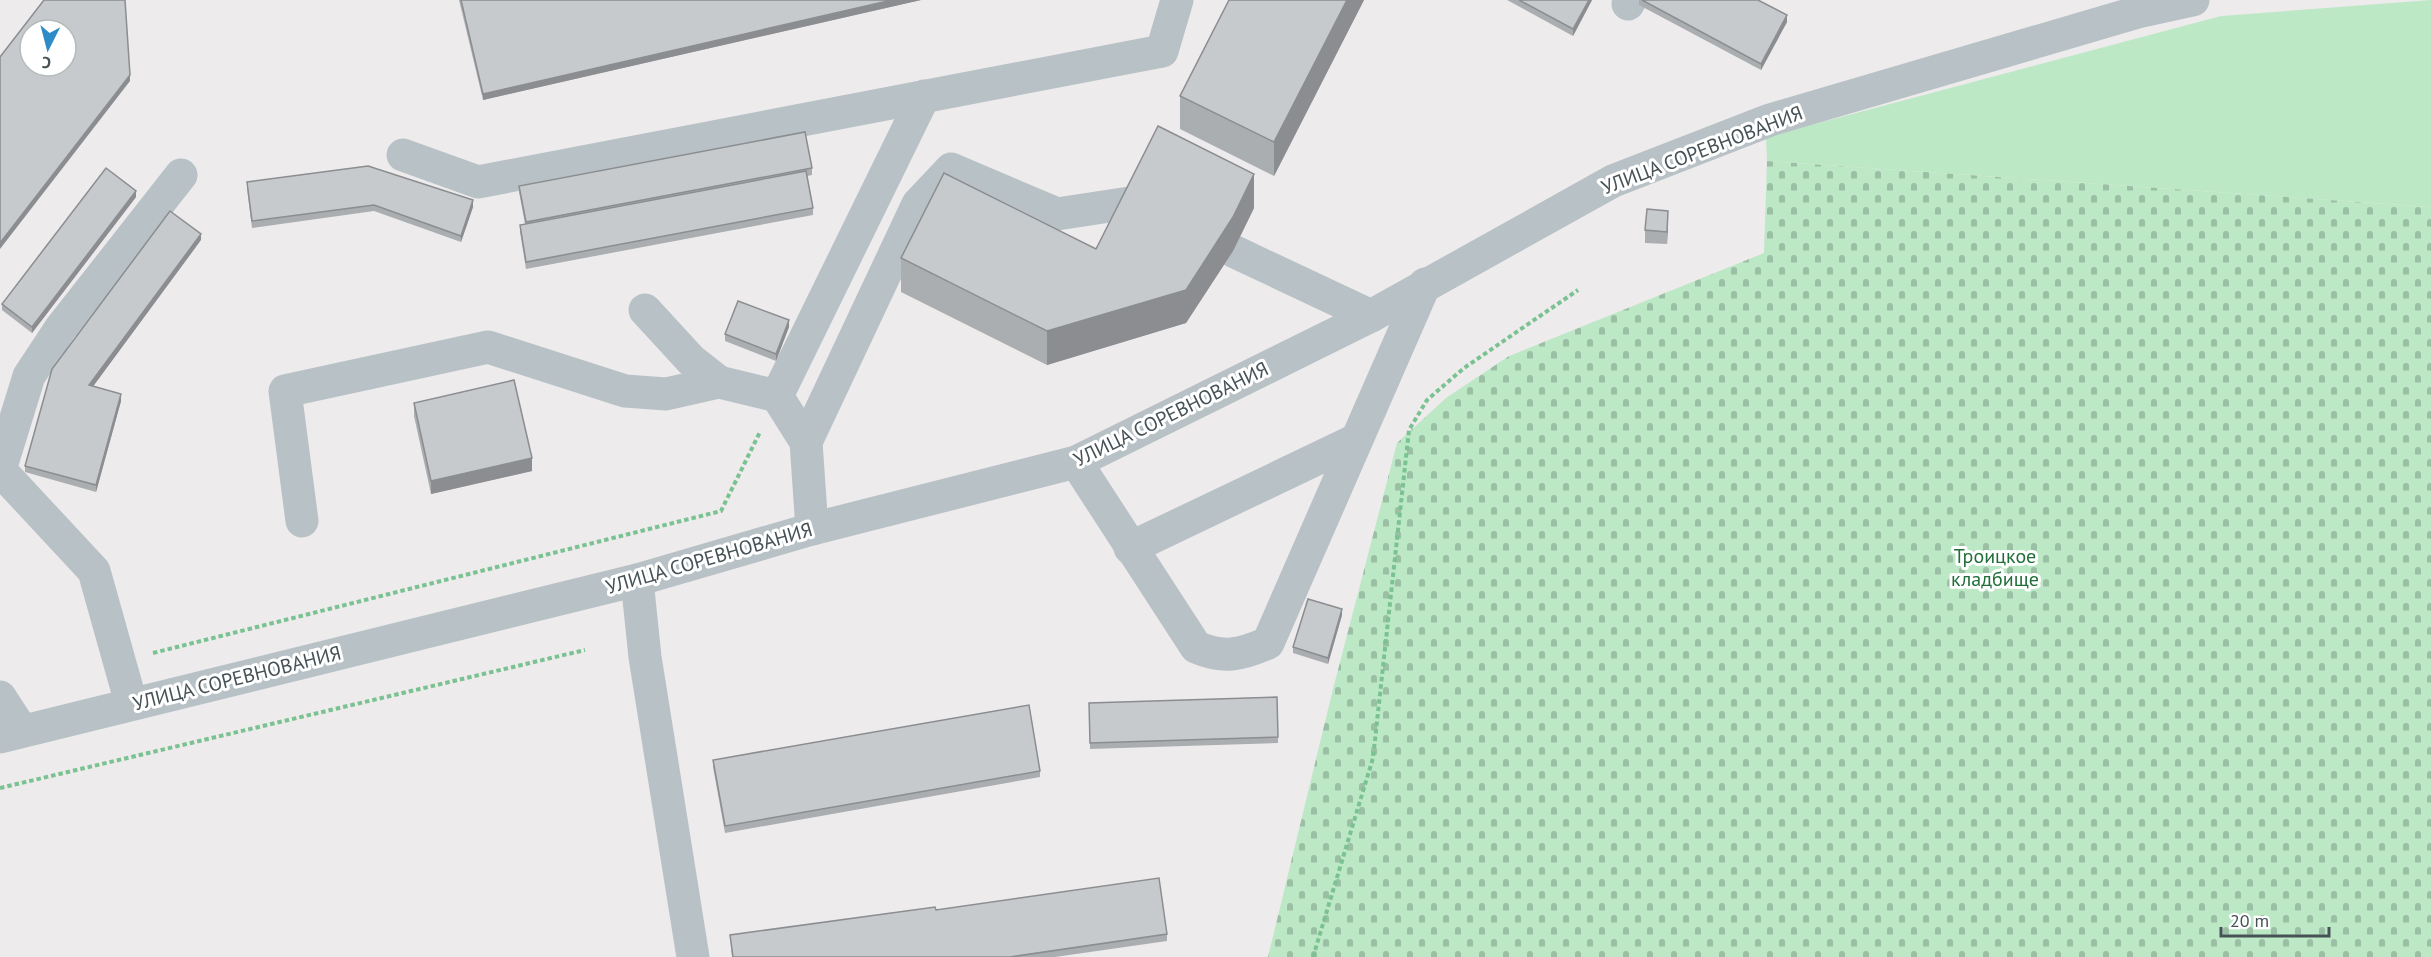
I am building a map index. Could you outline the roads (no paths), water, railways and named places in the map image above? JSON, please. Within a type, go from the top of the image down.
[{"type":"street","points":[[403,155],[478,182],[1161,51],[1177,0]]},
{"type":"street","name":"УЛИЦА СОРЕВНОВАНИЯ","points":[[11,734],[637,580],[812,529],[1076,462],[1371,316],[1613,181],[1770,120],[2138,12],[2193,0]]},
{"type":"street","points":[[777,396],[924,96]]},
{"type":"street","points":[[806,442],[918,204],[951,169],[1057,214],[1136,202]]},
{"type":"street","points":[[131,703],[94,571],[0,470],[29,376],[60,329],[181,175]]},
{"type":"street","points":[[1233,251],[1371,316]]},
{"type":"street","points":[[1076,462],[1196,647],[1217,656],[1247,652],[1268,643],[1354,441],[1425,284]]},
{"type":"street","points":[[645,310],[691,360],[719,382],[777,396],[806,442],[812,529]]},
{"type":"street","points":[[302,521],[285,391],[488,347],[625,391],[666,394],[719,382]]},
{"type":"street","points":[[1130,548],[1354,441]]},
{"type":"street","points":[[637,580],[645,657],[693,957]]},
{"type":"street","points":[[0,697],[11,734]]},
{"type":"park label","name":"Троицкое кладбище","points":[[1995,568]]}]
